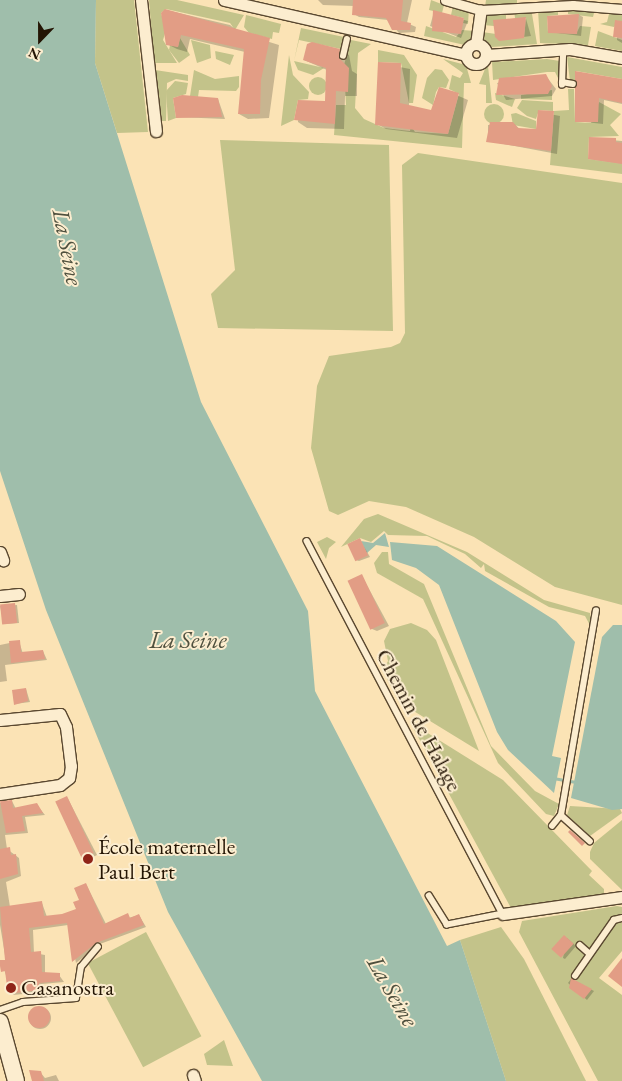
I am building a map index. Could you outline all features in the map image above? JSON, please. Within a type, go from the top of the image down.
[{"type":"main road","points":[[0,1026],[16,1081]]},
{"type":"street","points":[[141,0],[156,131]]},
{"type":"street","points":[[445,0],[480,10],[573,5],[622,9]]},
{"type":"street","points":[[231,1],[466,55],[475,64],[486,55],[563,49],[622,58]]},
{"type":"street","points":[[466,55],[476,44],[480,10]]},
{"type":"street","points":[[476,44],[486,55]]},
{"type":"street","points":[[0,596],[19,594]]},
{"type":"street","points":[[0,720],[60,714],[66,726],[71,766],[69,778],[60,785],[0,794]]},
{"type":"street","points":[[503,914],[622,897]]},
{"type":"lane","points":[[344,56],[347,39]]},
{"type":"lane","points":[[563,49],[562,83],[574,84]]},
{"type":"lane","name":"Chemin de Halage","points":[[307,541],[503,914]]},
{"type":"lane","points":[[552,826],[561,815],[596,611]]},
{"type":"lane","points":[[561,815],[590,841]]},
{"type":"lane","points":[[429,896],[447,926],[503,914]]},
{"type":"lane","points":[[575,976],[589,953],[614,920],[622,918]]},
{"type":"lane","points":[[580,946],[589,953]]},
{"type":"lane","points":[[0,1010],[23,1002],[76,998],[81,967],[98,947]]},
{"type":"green space","points":[[96,0],[134,0],[148,132],[117,133],[95,63]]},
{"type":"green space","points":[[149,0],[177,0],[244,15],[235,30],[230,23],[166,9],[161,13],[166,30],[163,40],[177,63],[154,63]]},
{"type":"green space","points":[[431,0],[444,5],[442,13],[429,10]]},
{"type":"green space","points":[[486,0],[517,0],[517,5],[485,7]]},
{"type":"green space","points":[[453,6],[469,8],[468,24],[463,23],[464,18],[451,15]]},
{"type":"green space","points":[[531,8],[537,44],[492,47],[481,40],[482,32],[524,38],[526,18],[515,18],[514,10]]},
{"type":"green space","points":[[568,8],[595,9],[593,17],[568,14]]},
{"type":"green space","points":[[558,9],[558,15],[547,16],[548,32],[576,34],[580,26],[591,27],[588,45],[540,43],[538,10]]},
{"type":"green space","points":[[603,9],[622,12],[622,21],[614,27],[600,24],[607,22],[609,14]]},
{"type":"green space","points":[[506,11],[506,19],[494,26],[483,25],[485,12]]},
{"type":"green space","points":[[246,15],[281,24],[279,33],[273,32],[272,39],[249,33],[244,27]]},
{"type":"green space","points":[[426,26],[456,37],[462,30],[475,31],[474,40],[465,45],[424,36]]},
{"type":"green space","points":[[301,28],[344,37],[341,49],[299,40],[294,61]]},
{"type":"green space","points":[[598,31],[622,40],[622,51],[595,46]]},
{"type":"green space","points":[[180,38],[190,55],[179,63],[169,50],[170,45],[178,47]]},
{"type":"green space","points":[[191,40],[210,45],[211,58],[197,63]]},
{"type":"green space","points":[[351,40],[371,44],[358,53],[355,108],[364,119],[384,128],[410,131],[411,126],[415,132],[448,134],[459,94],[449,89],[452,75],[460,78],[463,73],[443,59],[466,65],[471,83],[464,83],[462,148],[334,135],[336,105],[346,105],[344,65]]},
{"type":"green space","points":[[378,50],[404,55],[417,75],[413,103],[409,103],[401,63],[378,62]]},
{"type":"green space","points":[[215,51],[234,55],[230,65],[216,59]]},
{"type":"green space","points":[[289,55],[293,75],[309,92],[308,99],[298,100],[294,120],[281,126]]},
{"type":"green space","points":[[567,57],[622,67],[622,79],[576,71],[575,81],[570,81]]},
{"type":"green space","points":[[547,59],[560,61],[558,78],[555,72],[547,72],[493,80],[492,62]]},
{"type":"green space","points":[[294,61],[324,68],[313,75],[298,70]]},
{"type":"green space","points":[[487,64],[492,103],[486,103],[486,85],[479,84]]},
{"type":"green space","points":[[435,69],[442,70],[449,80],[446,88],[439,87],[433,105],[422,98],[427,78]]},
{"type":"green space","points":[[155,70],[188,75],[188,81],[176,79],[167,83],[166,121],[162,121]]},
{"type":"green space","points":[[194,70],[215,79],[239,76],[239,87],[236,91],[199,90],[198,97],[190,96]]},
{"type":"green space","points":[[314,77],[322,77],[327,82],[325,93],[314,95],[309,90],[309,82]]},
{"type":"green space","points":[[175,81],[188,83],[186,94],[173,98],[176,118],[168,121],[166,91]]},
{"type":"green space","points":[[568,89],[574,89],[575,122],[591,123],[599,102],[621,114],[610,125],[619,136],[589,137],[588,159],[622,164],[622,174],[550,165],[554,111],[569,110]]},
{"type":"green space","points":[[552,90],[552,100],[521,99],[521,95]]},
{"type":"green space","points":[[495,93],[515,99],[512,107],[496,100]]},
{"type":"green space","points":[[522,100],[553,102],[553,111],[539,110],[536,119],[527,116],[517,108]]},
{"type":"green space","points":[[494,104],[501,107],[504,114],[501,121],[494,124],[487,121],[484,114],[487,107]]},
{"type":"green space","points":[[516,113],[536,121],[536,129],[513,125],[511,114]]},
{"type":"green space","points":[[220,140],[389,145],[393,331],[218,328],[211,294],[235,270]]},
{"type":"green space","points":[[418,153],[622,183],[622,605],[555,587],[474,537],[406,507],[369,501],[338,515],[329,511],[311,448],[317,386],[329,356],[391,347],[400,343],[405,333],[402,165]]},
{"type":"green space","points":[[378,514],[467,552],[544,600],[590,613],[592,629],[585,616],[549,607],[485,571],[484,564],[481,568],[465,554],[427,536],[388,535],[384,531],[371,542],[360,538],[341,547],[364,519]]},
{"type":"green space","points":[[327,537],[336,542],[329,548],[326,559],[317,542]]},
{"type":"green space","points":[[382,552],[388,552],[389,564],[424,584],[491,746],[535,791],[559,804],[554,816],[546,814],[498,763],[423,599],[377,573],[374,563]]},
{"type":"green space","points":[[411,623],[427,630],[436,640],[479,751],[399,702],[383,671],[388,661],[384,641],[390,629]]},
{"type":"green space","points":[[410,722],[503,780],[592,871],[589,875],[604,889],[604,895],[511,908]]},
{"type":"green space","points":[[570,806],[620,809],[622,813],[590,836],[567,815]]},
{"type":"green space","points":[[622,820],[622,890],[590,859],[590,852],[594,843]]},
{"type":"green space","points":[[617,906],[622,907],[622,951],[599,978],[622,995],[622,1081],[598,1081],[519,932],[522,921]]},
{"type":"green space","points":[[501,927],[524,959],[586,1081],[506,1081],[460,940]]},
{"type":"green space","points":[[146,932],[201,1036],[143,1067],[88,963]]},
{"type":"green space","points":[[224,1040],[233,1066],[207,1065],[204,1054]]},
{"type":"water","name":"La Seine","points":[[0,0],[96,0],[95,63],[201,402],[308,611],[315,691],[447,946],[460,940],[506,1081],[262,1081],[168,912],[46,610],[0,471]]},
{"type":"water","points":[[385,533],[389,547],[376,545],[367,553],[361,541],[373,543]]},
{"type":"water","points":[[390,542],[437,546],[556,621],[575,642],[552,756],[561,758],[554,793],[508,750],[497,732],[439,585],[416,568],[392,560]]},
{"type":"water","points":[[613,625],[622,625],[622,809],[612,810],[571,798],[602,637]]},
{"type":"building","points":[[353,0],[403,0],[401,21],[411,23],[410,30],[392,30],[386,18],[352,15]]},
{"type":"building","points":[[165,9],[270,38],[261,80],[260,114],[238,114],[244,49],[181,35],[178,47],[166,45],[161,13]]},
{"type":"building","points":[[433,10],[464,18],[461,34],[432,31]]},
{"type":"building","points":[[579,14],[577,34],[548,33],[547,16]]},
{"type":"building","points":[[526,17],[524,38],[499,41],[495,37],[493,20]]},
{"type":"building","points":[[615,20],[622,21],[622,38],[613,37]]},
{"type":"building","points":[[312,42],[340,49],[339,58],[349,68],[348,92],[336,91],[335,124],[294,120],[298,100],[325,101],[326,68],[303,60],[307,44]]},
{"type":"building","points":[[378,62],[401,63],[400,103],[431,110],[439,87],[459,93],[448,134],[375,125]]},
{"type":"building","points":[[575,71],[622,79],[622,103],[599,98],[598,122],[575,122]]},
{"type":"building","points":[[546,74],[552,86],[548,94],[496,95],[499,78]]},
{"type":"building","points":[[182,95],[218,98],[222,117],[176,118],[173,98]]},
{"type":"building","points":[[538,110],[554,111],[551,151],[486,142],[490,122],[513,122],[518,128],[536,129]]},
{"type":"building","points":[[589,137],[616,138],[616,142],[622,143],[622,164],[588,159]]},
{"type":"building","points":[[360,538],[368,555],[355,561],[347,544]]},
{"type":"building","points":[[362,574],[385,623],[370,630],[347,581]]},
{"type":"building","points":[[15,603],[17,623],[2,624],[0,605]]},
{"type":"building","points":[[20,640],[21,652],[43,650],[45,659],[11,663],[9,641]]},
{"type":"building","points":[[26,688],[28,701],[14,705],[12,690]]},
{"type":"building","points":[[67,796],[94,853],[82,859],[55,801]]},
{"type":"building","points":[[12,800],[13,808],[37,803],[43,813],[22,816],[25,831],[6,833],[0,801]]},
{"type":"building","points":[[570,830],[585,843],[582,846],[568,832]]},
{"type":"building","points":[[10,847],[11,855],[16,854],[18,874],[0,879],[0,849]]},
{"type":"building","points":[[86,883],[104,924],[128,913],[130,918],[139,914],[144,925],[96,943],[72,962],[67,923],[29,928],[31,952],[41,951],[42,972],[60,973],[60,981],[39,983],[39,990],[8,994],[5,971],[1,972],[0,966],[0,960],[5,960],[0,907],[42,901],[44,916],[62,914],[76,909],[73,902],[79,900],[74,888]]},
{"type":"building","points":[[564,935],[574,944],[561,958],[551,949]]},
{"type":"building","points":[[622,958],[622,987],[608,976]]},
{"type":"building","points":[[571,978],[592,989],[584,999],[569,988]]},
{"type":"building","points":[[39,1006],[47,1009],[50,1017],[47,1025],[39,1028],[31,1025],[28,1017],[31,1009]]},
{"type":"building","points":[[29,1070],[41,1071],[44,1081],[32,1081]]},
{"type":"waterway","points":[[553,778],[576,782]]},
{"type":"place","name":"École maternelle Paul Bert","points":[[88,859]]},
{"type":"place","name":"Casanostra","points":[[11,988]]}]
